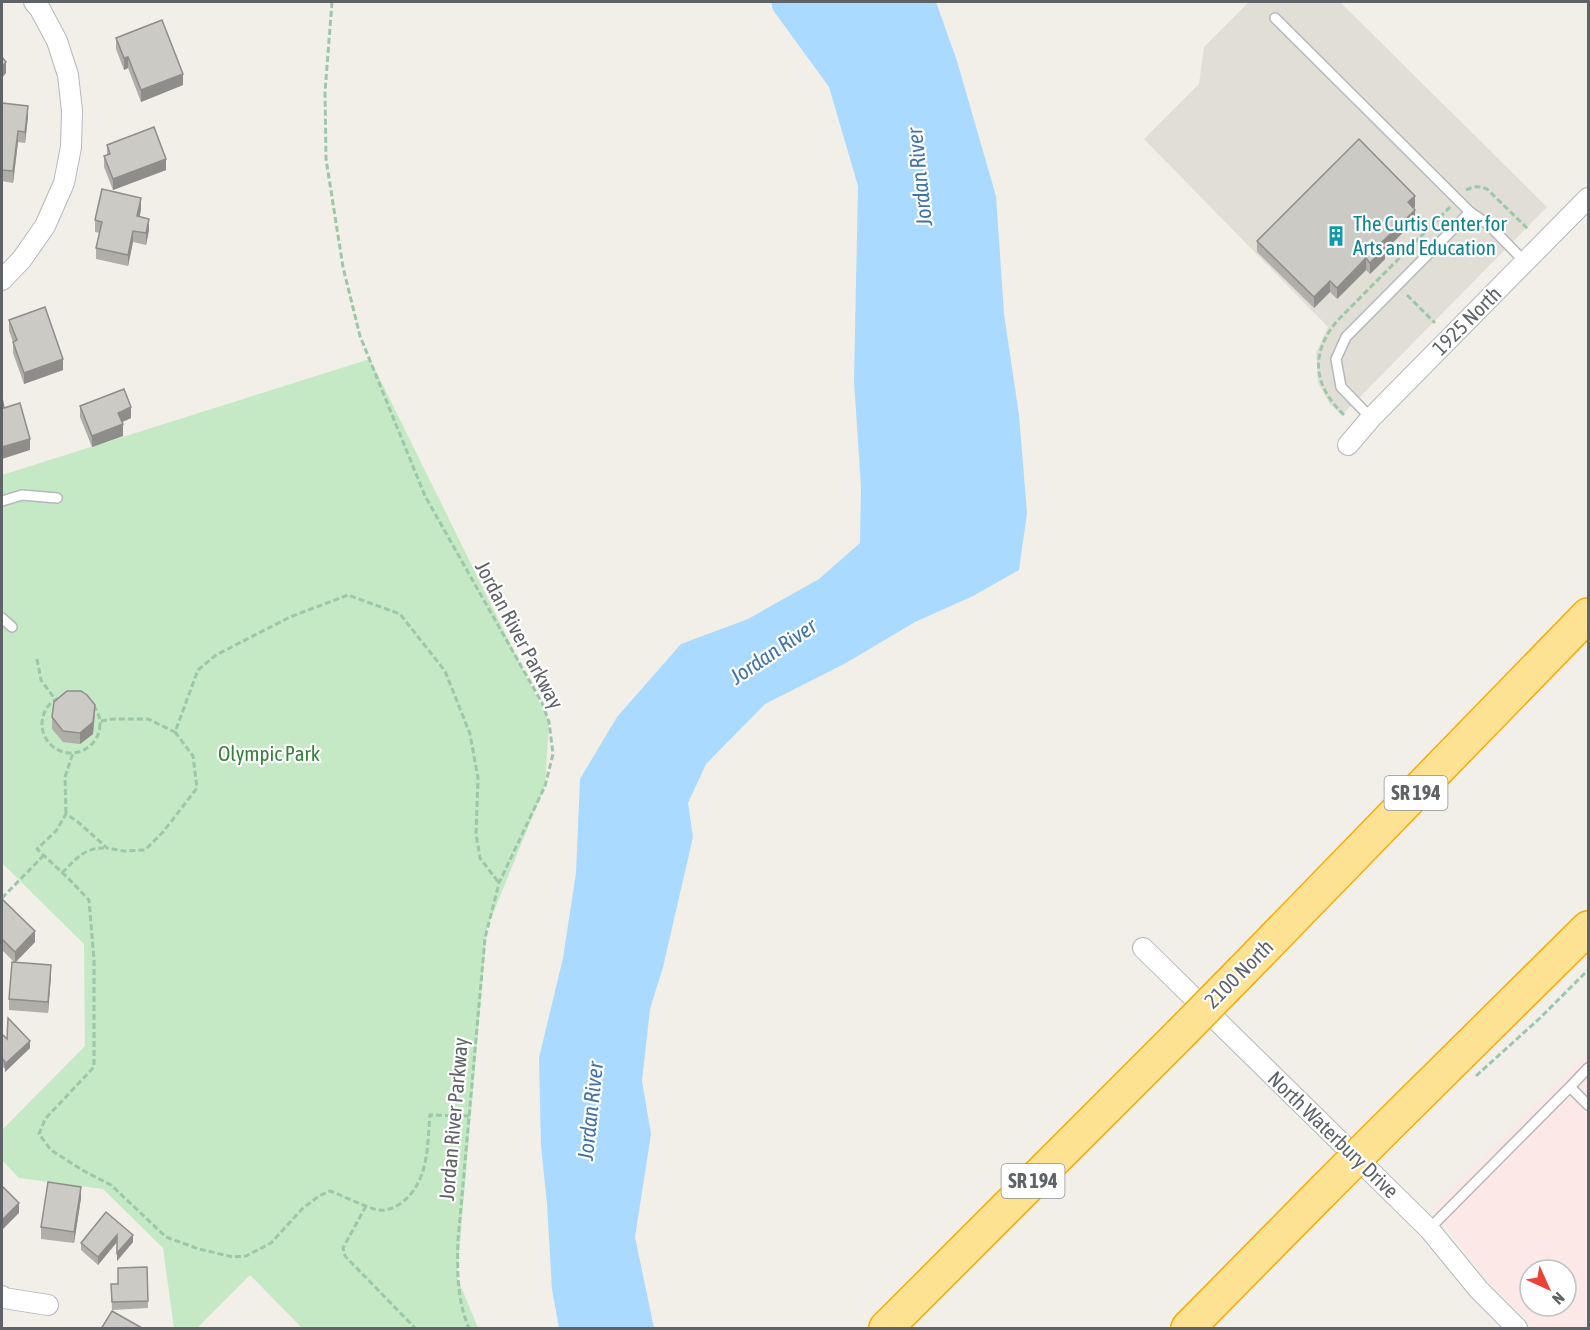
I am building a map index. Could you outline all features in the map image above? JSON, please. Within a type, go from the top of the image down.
[{"type":"highway","name":"2100 North","points":[[886,1329],[1243,970],[1588,615]]},
{"type":"highway","points":[[1188,1329],[1323,1190],[1588,928]]},
{"type":"street","points":[[2,280],[22,259],[45,226],[64,183],[71,147],[72,111],[68,75],[57,41],[34,2]]},
{"type":"street","name":"1925 North","points":[[1348,445],[1371,418],[1588,198]]},
{"type":"street","name":"North Waterbury Drive","points":[[1143,948],[1429,1229],[1479,1290],[1517,1329]]},
{"type":"street","points":[[2,1296],[48,1305]]},
{"type":"lane","points":[[1275,18],[1470,212],[1489,225],[1525,262]]},
{"type":"lane","points":[[1371,418],[1341,387],[1336,359],[1346,338],[1470,212]]},
{"type":"lane","points":[[2,501],[22,495],[57,498]]},
{"type":"lane","points":[[2,618],[12,627]]},
{"type":"lane","points":[[1429,1229],[1588,1068]]},
{"type":"lane","points":[[1570,1087],[1588,1105]]},
{"type":"path","name":"Jordan River Parkway","points":[[332,2],[325,92],[326,159],[343,267],[360,336],[426,496],[542,703],[549,722],[553,754],[545,786],[499,883],[485,938],[458,1240],[457,1277],[469,1329]]},
{"type":"path","points":[[1466,190],[1480,186],[1487,189],[1528,229]]},
{"type":"path","points":[[1406,293],[1435,323]]},
{"type":"path","points":[[175,732],[198,670],[216,654],[290,617],[348,595],[400,614],[445,671],[470,734],[477,778],[476,834],[480,858],[499,883]]},
{"type":"path","points":[[37,659],[41,680],[55,699]]},
{"type":"path","points":[[74,694],[84,697],[98,711],[101,721],[100,730],[97,739],[90,746],[82,751],[63,752],[48,741],[43,733],[42,723],[48,705],[55,699],[74,694]]},
{"type":"path","points":[[62,873],[82,852],[96,847],[124,851],[145,850],[163,832],[197,788],[193,756],[175,732],[148,719],[101,721]]},
{"type":"path","points":[[73,753],[65,777],[66,814],[56,831],[37,849],[89,900],[94,969],[94,1067],[45,1119],[39,1134],[51,1150],[111,1185],[166,1236],[199,1249],[233,1257],[246,1256],[271,1243],[303,1208],[330,1191],[366,1206],[388,1210],[412,1193],[421,1179],[426,1160],[430,1115],[469,1116]]},
{"type":"path","points":[[66,814],[107,848]]},
{"type":"path","points":[[2,898],[44,855]]},
{"type":"path","points":[[366,1206],[344,1248],[345,1256],[415,1329]]},
{"type":"shaded area","points":[[1249,2],[1340,2],[1547,207],[1342,415],[1330,404],[1318,383],[1316,353],[1328,327],[1144,139],[1199,84],[1204,47]]},
{"type":"shaded area","points":[[1588,1053],[1588,1328],[1535,1328],[1525,1318],[1578,1318],[1578,1258],[1518,1258],[1518,1311],[1492,1285],[1432,1210]]},
{"type":"green space","name":"Olympic Park","points":[[370,359],[549,722],[545,786],[487,928],[457,1277],[478,1328],[302,1328],[250,1275],[197,1328],[174,1328],[163,1248],[103,1189],[19,1178],[2,1160],[2,1130],[85,1046],[84,944],[2,863],[2,475]]},
{"type":"water","name":"Jordan River","points":[[771,2],[936,2],[957,61],[996,196],[1004,314],[1019,415],[1027,513],[1019,570],[973,596],[915,622],[846,663],[765,704],[706,764],[688,803],[693,837],[663,967],[650,1009],[642,1081],[651,1134],[635,1237],[654,1328],[559,1328],[552,1289],[541,1146],[539,1058],[563,958],[576,873],[580,779],[617,717],[681,644],[748,619],[819,579],[860,543],[861,487],[854,381],[858,186],[829,87],[773,10]]},
{"type":"building","points":[[162,20],[183,74],[141,90],[128,57],[124,58],[116,38]]},
{"type":"building","points":[[2,103],[28,106],[25,132],[18,131],[13,171],[2,170]]},
{"type":"building","points":[[154,127],[166,159],[113,179],[104,156],[110,154],[107,145]]},
{"type":"building","name":"The Curtis Center for Arts and Education","points":[[1359,139],[1415,196],[1408,202],[1415,210],[1381,243],[1385,247],[1370,263],[1366,258],[1337,288],[1330,281],[1314,297],[1257,241]]},
{"type":"building","points":[[102,189],[141,198],[137,216],[149,219],[146,233],[133,231],[128,255],[96,248],[102,222],[95,220]]},
{"type":"building","points":[[45,307],[63,359],[24,373],[13,342],[17,340],[9,320]]},
{"type":"building","points":[[124,389],[131,407],[118,413],[123,424],[92,436],[80,406]]},
{"type":"building","points":[[2,398],[4,408],[20,403],[30,439],[2,447]]},
{"type":"building","points":[[67,691],[81,691],[95,705],[93,722],[80,733],[63,731],[52,717],[54,702]]},
{"type":"building","points":[[2,899],[35,931],[15,952],[2,939]]},
{"type":"building","points":[[12,962],[51,965],[48,1002],[9,999]]},
{"type":"building","points":[[8,1018],[30,1041],[5,1064],[2,1058],[2,1034],[7,1039]]},
{"type":"building","points":[[48,1182],[81,1187],[74,1232],[41,1227]]},
{"type":"building","points":[[2,1186],[19,1203],[2,1220]]},
{"type":"building","points":[[106,1212],[133,1235],[117,1253],[117,1235],[98,1257],[81,1243]]},
{"type":"building","points":[[147,1267],[148,1301],[112,1302],[111,1284],[118,1284],[118,1268]]},
{"type":"building","points":[[112,1311],[142,1328],[142,1329],[101,1329]]},
{"type":"place","name":"The Curtis Center for Arts and Education","points":[[1336,236]]}]
